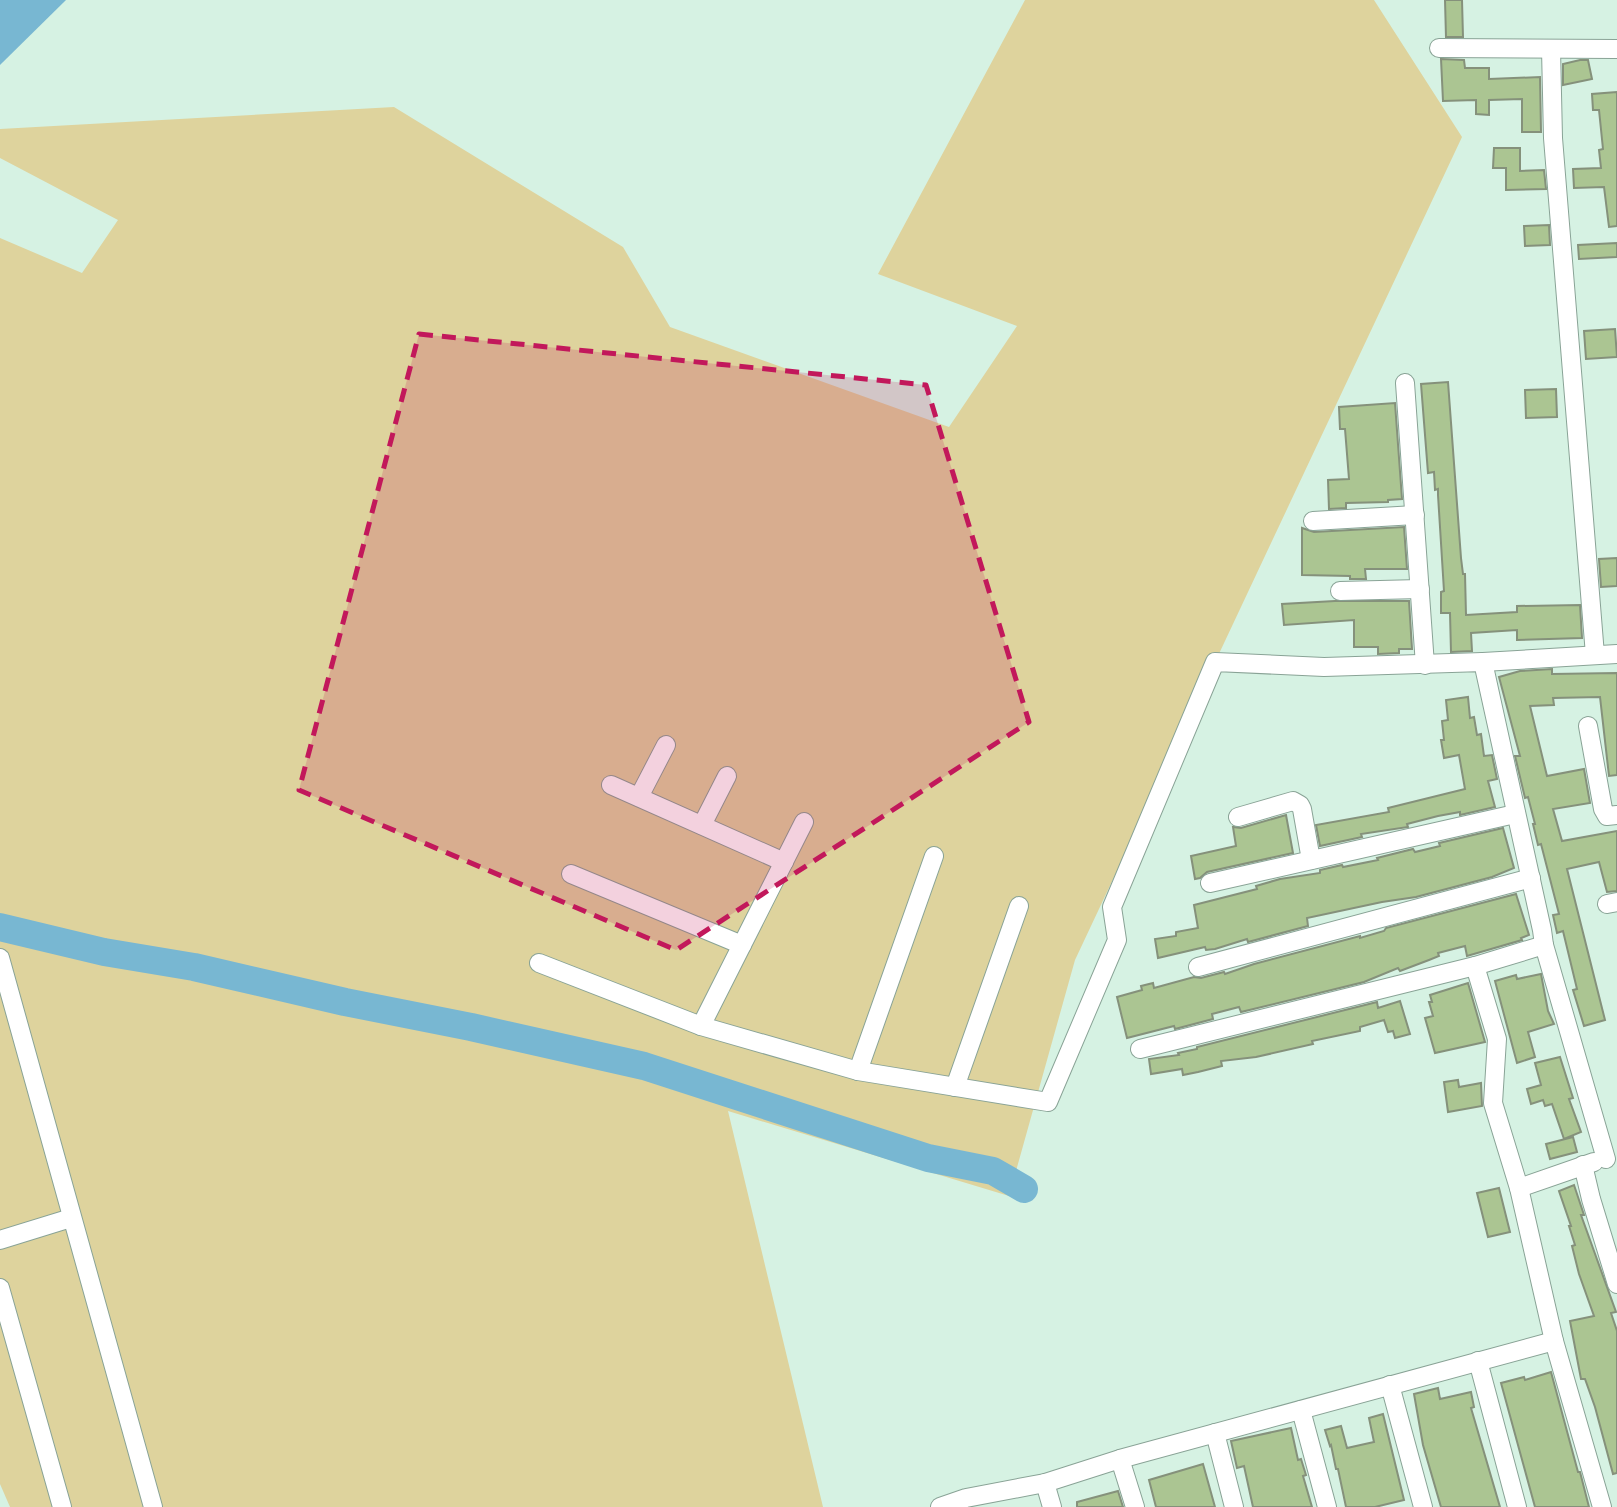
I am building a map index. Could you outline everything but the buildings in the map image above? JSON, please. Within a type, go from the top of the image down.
[{"type":"street","points":[[1439,48],[1617,49]]},
{"type":"street","points":[[1551,49],[1553,138],[1595,655]]},
{"type":"street","points":[[1405,383],[1426,665]]},
{"type":"street","points":[[1313,521],[1415,515]]},
{"type":"street","points":[[1340,591],[1420,589]]},
{"type":"street","points":[[539,963],[701,1026],[858,1071],[1048,1102],[1117,940],[1112,907],[1215,662],[1324,667],[1426,665],[1617,654]]},
{"type":"street","points":[[1483,662],[1544,945],[1611,1157],[1519,1188]]},
{"type":"street","points":[[1588,726],[1603,809],[1607,816],[1617,815]]},
{"type":"street","points":[[639,797],[666,745]]},
{"type":"street","points":[[702,825],[727,776]]},
{"type":"street","points":[[611,785],[784,862]]},
{"type":"street","points":[[1238,817],[1293,801],[1300,805],[1311,860]]},
{"type":"street","points":[[1210,883],[1516,814]]},
{"type":"street","points":[[701,1026],[804,822]]},
{"type":"street","points":[[858,1071],[934,856]]},
{"type":"street","points":[[571,874],[743,944]]},
{"type":"street","points":[[1198,967],[1531,878]]},
{"type":"street","points":[[955,1087],[1019,906]]},
{"type":"street","points":[[1140,1049],[1475,966],[1544,945]]},
{"type":"street","points":[[0,958],[153,1507]]},
{"type":"street","points":[[1475,966],[1497,1039],[1493,1103],[1519,1188],[1554,1341],[1602,1507]]},
{"type":"street","points":[[1583,1165],[1617,1284]]},
{"type":"street","points":[[0,1240],[71,1218]]},
{"type":"street","points":[[0,1288],[62,1507]]},
{"type":"street","points":[[940,1507],[968,1503],[1045,1483],[1120,1459],[1554,1341]]},
{"type":"street","points":[[1478,1361],[1517,1507]]},
{"type":"street","points":[[1390,1385],[1423,1507]]},
{"type":"street","points":[[1301,1410],[1327,1507]]},
{"type":"street","points":[[1215,1433],[1234,1507]]},
{"type":"street","points":[[1120,1459],[1135,1507]]},
{"type":"street","points":[[1045,1483],[1052,1507]]},
{"type":"highlighted area","points":[[419,334],[926,385],[1029,722],[676,950],[299,790]]},
{"type":"shaded area","points":[[1025,0],[1374,0],[1462,137],[1075,960],[1009,1196],[728,1111],[823,1507],[10,1507],[0,1484],[0,238],[82,273],[118,220],[0,158],[0,129],[394,107],[623,247],[670,327],[949,427],[1017,326],[878,274]]},
{"type":"water","points":[[0,0],[66,0],[0,65]]},
{"type":"waterway","points":[[0,927],[104,952],[194,967],[644,1066],[928,1158],[993,1171],[1024,1189]]}]
